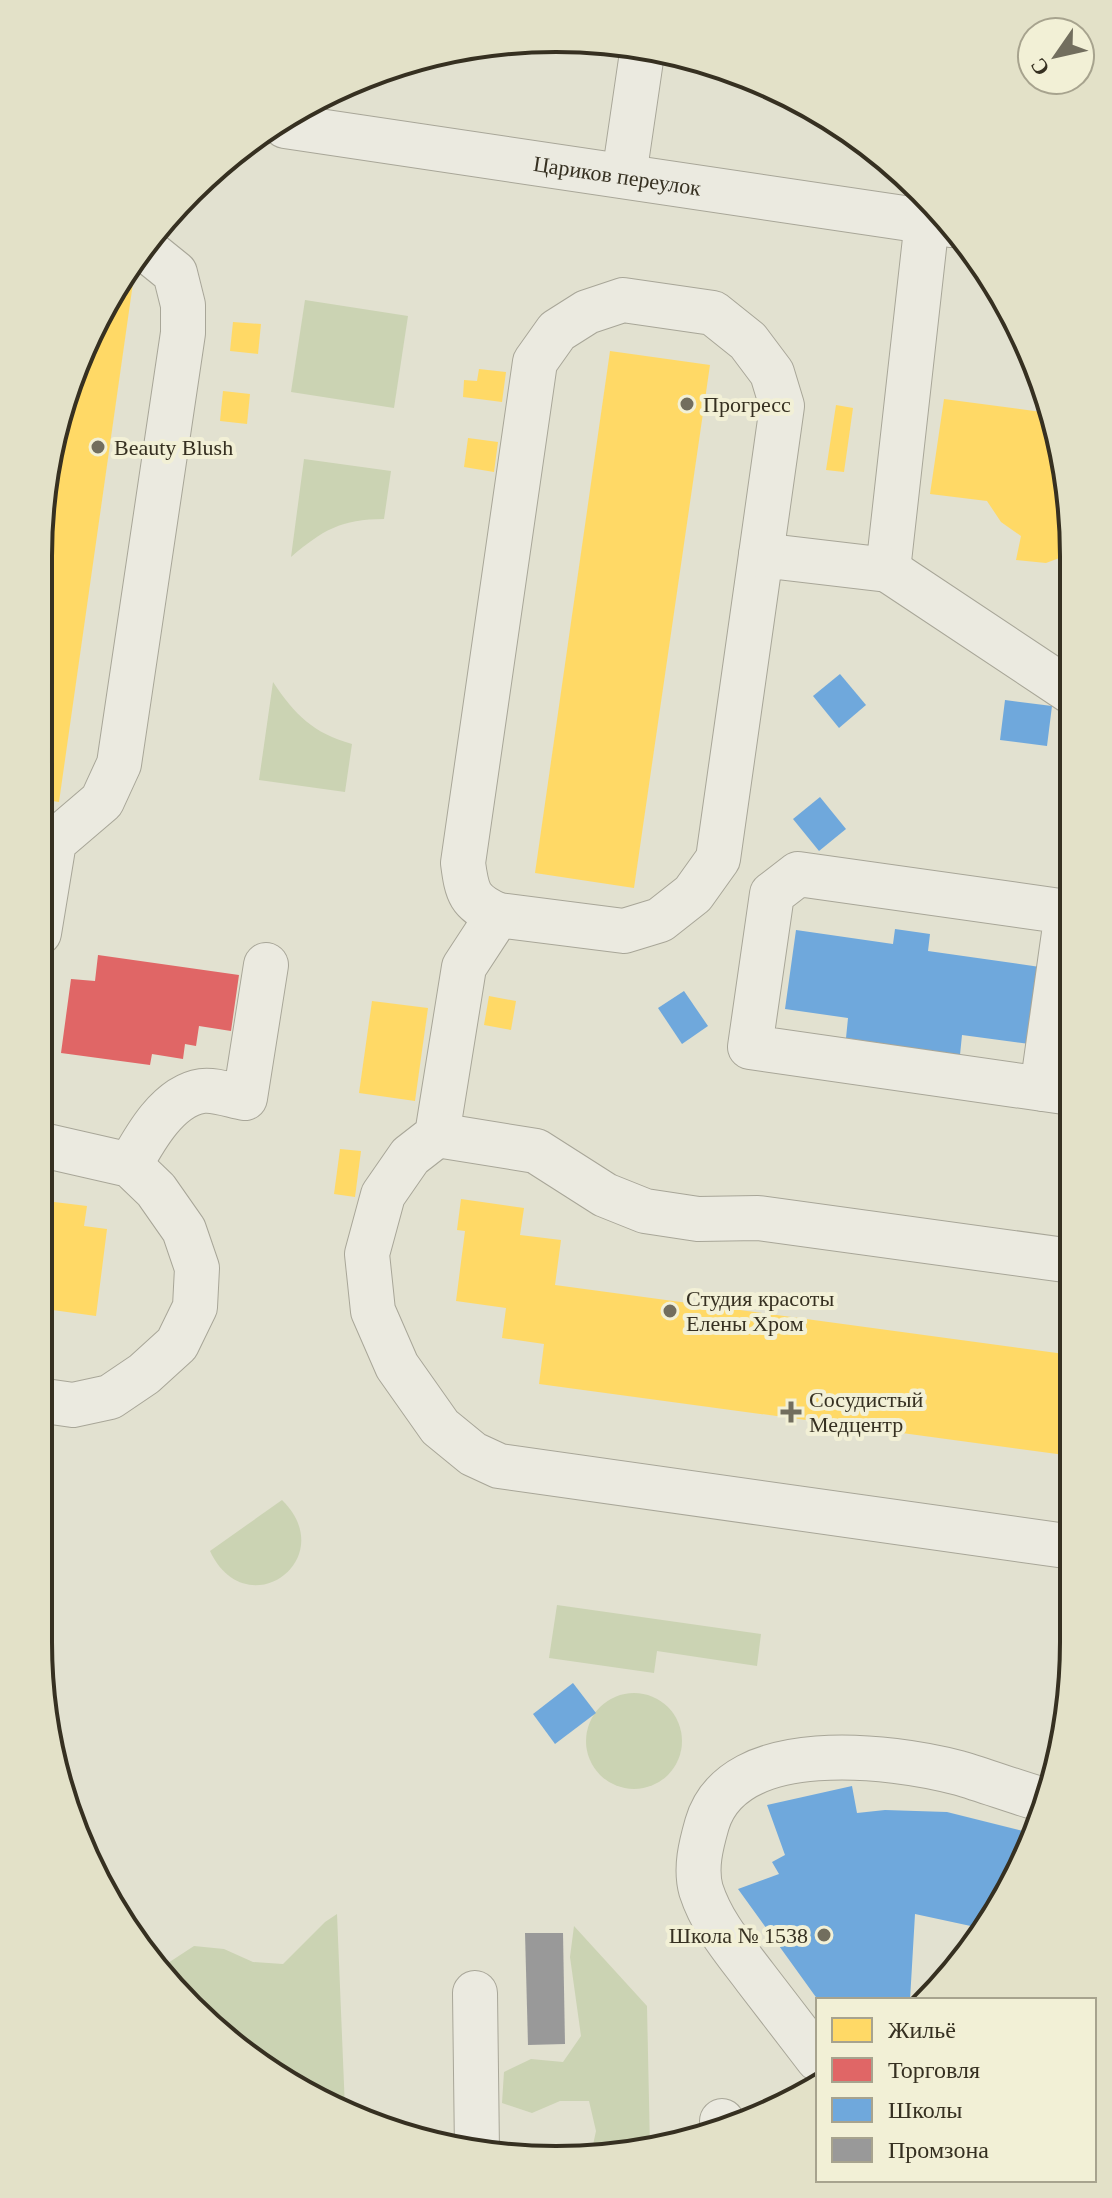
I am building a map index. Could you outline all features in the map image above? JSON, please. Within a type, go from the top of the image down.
[{"type":"street","points":[[624,176],[641,60]]},
{"type":"street","name":"Цариков переулок","points":[[292,127],[933,222]]},
{"type":"street","points":[[888,570],[938,228]]},
{"type":"street","points":[[52,837],[102,801],[119,764],[183,333],[183,305],[175,273],[152,255]]},
{"type":"street","points":[[623,300],[713,313],[748,341],[772,373],[782,406],[718,859],[693,894],[660,920],[624,931],[498,915],[477,906],[467,889],[463,863],[535,362],[557,331],[587,312],[623,300]]},
{"type":"street","points":[[761,555],[888,570],[1060,684]]},
{"type":"street","points":[[1060,911],[798,874],[772,894],[750,1047],[1057,1091],[1060,1037]]},
{"type":"street","points":[[498,915],[464,967],[437,1135],[410,1156],[383,1195],[367,1254],[373,1311],[397,1366],[440,1427],[473,1454],[499,1466],[1060,1545]]},
{"type":"street","points":[[130,1165],[146,1136],[173,1105],[202,1090],[245,1098],[266,965]]},
{"type":"street","points":[[437,1135],[536,1151],[605,1195],[645,1211],[698,1219],[758,1218],[1060,1259]]},
{"type":"street","points":[[52,1147],[130,1165],[156,1190],[184,1230],[197,1268],[195,1307],[177,1344],[144,1374],[110,1397],[73,1405],[52,1402]]},
{"type":"street","points":[[816,2056],[714,1922],[700,1886],[699,1851],[710,1815],[727,1789],[756,1770],[805,1760],[870,1759],[956,1773],[1035,1797]]},
{"type":"street","points":[[475,1993],[477,2140]]},
{"type":"green space","points":[[305,300],[408,316],[394,408],[291,392]]},
{"type":"green space","points":[[304,459],[391,471],[384,519],[356,521],[333,528],[291,557]]},
{"type":"green space","points":[[273,682],[306,721],[338,740],[352,744],[345,792],[259,780]]},
{"type":"green space","points":[[282,1500],[298,1522],[301,1544],[295,1562],[282,1576],[264,1584],[245,1584],[226,1573],[210,1551]]},
{"type":"green space","points":[[557,1605],[761,1634],[757,1666],[657,1651],[654,1673],[549,1658]]},
{"type":"green space","points":[[634,1693],[652,1697],[668,1707],[678,1723],[682,1741],[678,1759],[668,1775],[652,1785],[634,1789],[616,1785],[600,1775],[590,1759],[586,1741],[590,1723],[600,1707],[616,1697]]},
{"type":"green space","points":[[337,1914],[345,2099],[304,2078],[249,2042],[200,1998],[168,1963],[194,1946],[224,1949],[253,1962],[283,1964]]},
{"type":"green space","points":[[574,1926],[647,2006],[650,2137],[593,2145],[596,2131],[589,2101],[560,2101],[532,2113],[502,2103],[504,2072],[531,2059],[563,2062],[581,2036],[570,1957]]},
{"type":"building: Жильё","points":[[133,283],[133,283],[59,802],[52,801],[52,556],[56,490],[69,426],[90,363]]},
{"type":"building: Жильё","points":[[233,322],[261,324],[258,354],[230,351]]},
{"type":"building: Жильё","points":[[610,351],[710,365],[634,888],[535,873]]},
{"type":"building: Жильё","points":[[479,369],[506,372],[502,402],[463,397],[464,380],[477,381]]},
{"type":"building: Жильё","points":[[223,391],[250,394],[247,424],[220,421]]},
{"type":"building: Жильё","points":[[944,399],[1038,412],[1056,490],[1060,558],[1046,563],[1016,560],[1021,536],[1001,522],[987,501],[930,494]]},
{"type":"building: Жильё","points":[[836,405],[853,408],[844,472],[826,470]]},
{"type":"building: Жильё","points":[[468,438],[498,442],[494,472],[464,467]]},
{"type":"building: Жильё","points":[[489,996],[516,1001],[511,1030],[484,1025]]},
{"type":"building: Жильё","points":[[372,1001],[428,1008],[415,1101],[359,1093]]},
{"type":"building: Жильё","points":[[340,1149],[361,1151],[355,1197],[334,1194]]},
{"type":"building: Жильё","points":[[461,1199],[524,1208],[520,1235],[561,1240],[555,1285],[1060,1353],[1060,1454],[539,1384],[544,1344],[502,1338],[506,1308],[456,1301],[465,1231],[457,1230]]},
{"type":"building: Жильё","points":[[52,1202],[87,1206],[84,1226],[107,1229],[96,1316],[52,1310]]},
{"type":"building: Торговля","points":[[98,955],[239,975],[231,1031],[199,1026],[196,1046],[185,1044],[183,1059],[152,1054],[150,1065],[61,1053],[71,979],[95,981]]},
{"type":"building: Школы","points":[[840,674],[866,705],[839,728],[813,696]]},
{"type":"building: Школы","points":[[1005,700],[1052,706],[1047,746],[1000,740]]},
{"type":"building: Школы","points":[[820,797],[846,829],[819,851],[793,819]]},
{"type":"building: Школы","points":[[895,929],[930,934],[928,951],[1040,967],[1030,1044],[962,1035],[960,1055],[846,1038],[848,1018],[785,1009],[796,930],[893,944]]},
{"type":"building: Школы","points":[[684,991],[708,1026],[682,1044],[658,1008]]},
{"type":"building: Школы","points":[[573,1683],[596,1713],[555,1744],[533,1714]]},
{"type":"building: Школы","points":[[852,1786],[857,1813],[885,1810],[947,1812],[1023,1831],[1008,1865],[972,1926],[915,1914],[910,1998],[817,1998],[738,1889],[779,1874],[772,1862],[785,1855],[767,1805]]},
{"type":"building: Промзона","points":[[525,1933],[563,1933],[565,2044],[528,2045]]},
{"type":"place","name":"Прогресс","points":[[687,404]]},
{"type":"place","name":"Beauty Blush","points":[[98,447]]},
{"type":"place","name":"Студия красоты Елены Хром","points":[[670,1311]]},
{"type":"place","name":"Сосудистый Медцентр","points":[[791,1412]]},
{"type":"place","name":"Школа № 1538","points":[[824,1935]]}]
